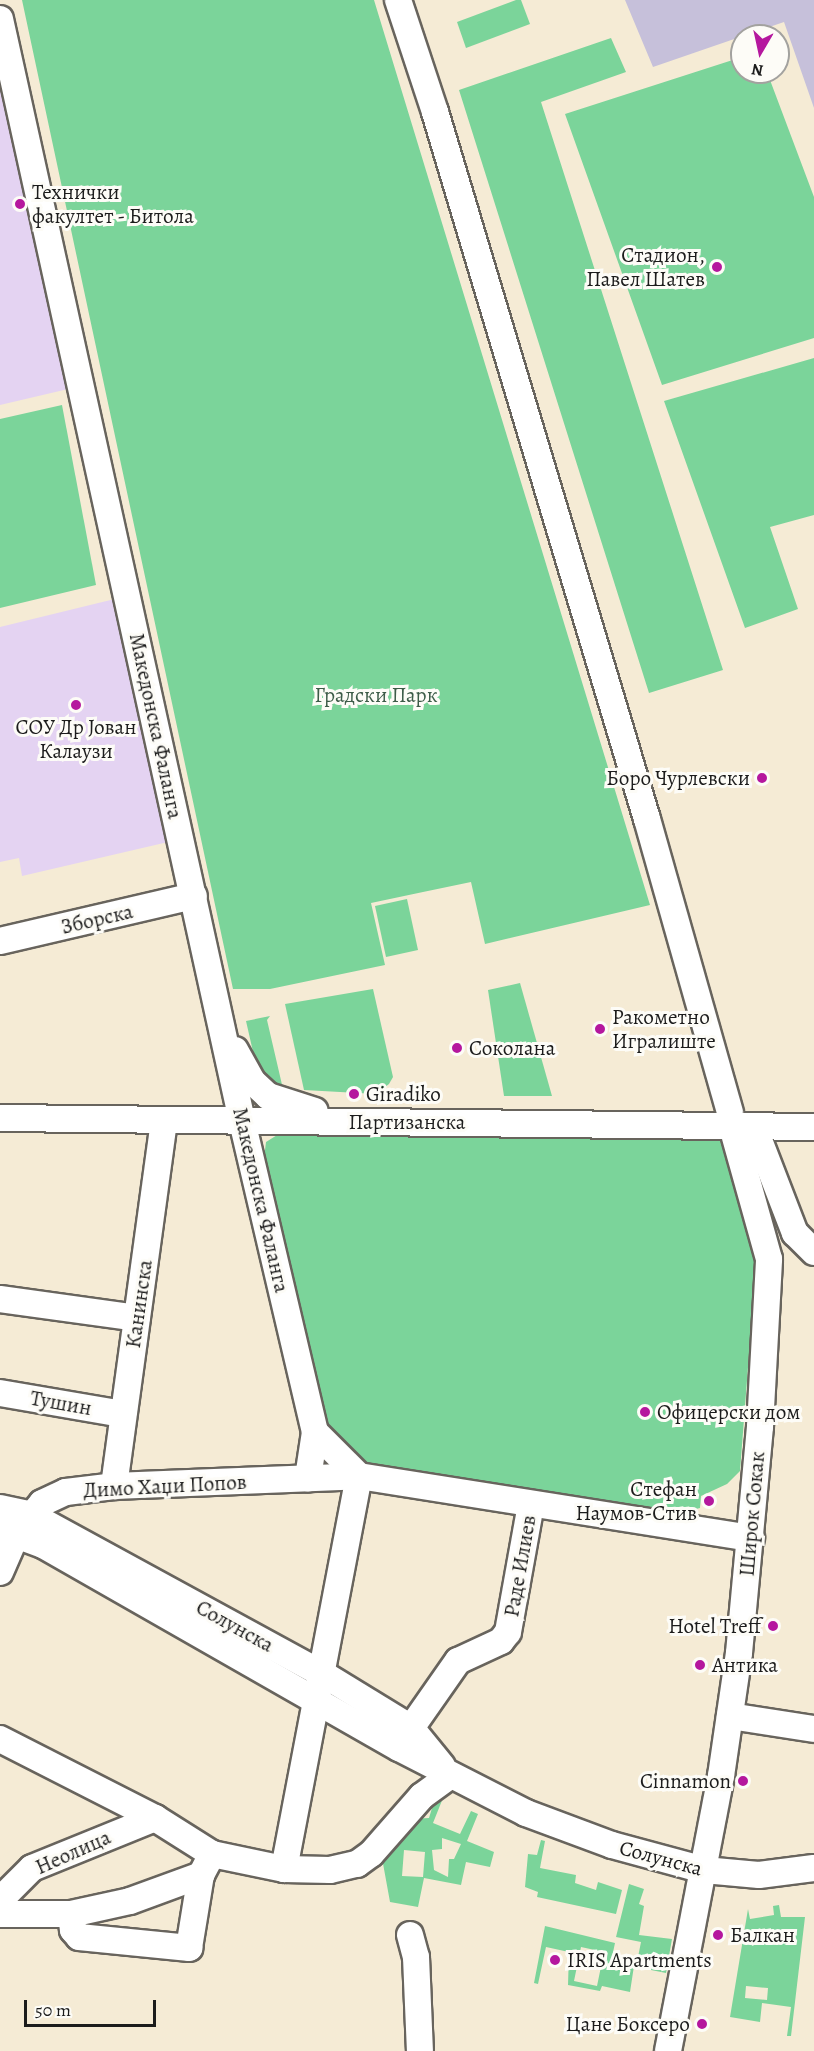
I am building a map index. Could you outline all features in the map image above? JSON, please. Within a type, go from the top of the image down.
[{"type":"street","points":[[398,0],[435,112],[644,809],[730,1112]]},
{"type":"street","name":"Македонска Фаланга","points":[[0,19],[224,1027],[242,1121],[315,1432],[308,1478]]},
{"type":"street","name":"Зборска","points":[[0,941],[194,896]]},
{"type":"street","points":[[224,1027],[249,1075],[267,1096],[287,1106],[369,1122]]},
{"type":"street","name":"Партизанска","points":[[0,1118],[369,1122],[745,1132],[814,1127]]},
{"type":"street","name":"Канинска","points":[[114,1486],[164,1121]]},
{"type":"street","points":[[745,1132],[795,1233],[814,1252]]},
{"type":"street","name":"Широк Сокак","points":[[668,2051],[704,1870],[730,1716],[740,1536],[769,1258],[745,1132]]},
{"type":"street","points":[[0,1299],[137,1318]]},
{"type":"street","name":"Тушин","points":[[0,1393],[123,1414]]},
{"type":"street","points":[[315,1432],[359,1476]]},
{"type":"street","points":[[284,1869],[318,1701],[359,1476]]},
{"type":"street","points":[[308,1478],[359,1476],[740,1536]]},
{"type":"street","name":"Димо Хаџи Попов","points":[[16,1526],[66,1492],[114,1486],[308,1478]]},
{"type":"street","name":"Раде Илиев","points":[[411,1728],[458,1661],[501,1641],[508,1632],[531,1504]]},
{"type":"street","name":"Солунска","points":[[0,1508],[16,1526],[450,1776],[516,1809],[582,1835],[704,1870],[759,1875],[814,1868]]},
{"type":"street","points":[[0,1572],[16,1526]]},
{"type":"street","name":"Солунска","points":[[16,1526],[323,1674],[411,1728],[450,1776]]},
{"type":"street","points":[[730,1716],[814,1729]]},
{"type":"street","points":[[0,1739],[155,1818],[207,1864]]},
{"type":"street","points":[[0,1914],[71,1914],[130,1901],[207,1864],[330,1870],[357,1864],[371,1854],[422,1796],[450,1776]]},
{"type":"street","name":"Неолица","points":[[0,1900],[32,1868],[155,1818]]},
{"type":"street","points":[[71,1914],[73,1930],[80,1937],[189,1948],[207,1864]]},
{"type":"street","points":[[410,1935],[416,1957],[420,2051]]},
{"type":"shaded area","points":[[625,0],[814,0],[814,108],[790,39],[790,24],[784,22],[730,24],[730,41],[653,67]]},
{"type":"shaded area","name":"Технички факултет - Битола","points":[[0,75],[81,386],[0,405]]},
{"type":"shaded area","name":"СОУ Др Јован Калаузи","points":[[127,596],[181,839],[22,876],[19,858],[0,862],[0,627]]},
{"type":"green space","name":"Градски Парк","points":[[22,0],[374,0],[650,905],[485,944],[471,882],[371,903],[385,965],[270,989],[233,989]]},
{"type":"green space","points":[[521,0],[530,24],[466,48],[457,22]]},
{"type":"green space","points":[[611,38],[626,72],[541,102],[723,670],[649,693],[459,90]]},
{"type":"green space","name":"Стадион, Павел Шатев","points":[[730,61],[730,84],[772,84],[814,197],[814,338],[662,385],[565,114]]},
{"type":"green space","points":[[814,358],[814,515],[770,527],[798,609],[745,628],[664,401]]},
{"type":"green space","points":[[62,405],[96,585],[0,608],[0,419]]},
{"type":"green space","points":[[407,899],[418,950],[386,957],[375,906]]},
{"type":"green space","points":[[520,983],[552,1096],[504,1096],[488,990]]},
{"type":"green space","points":[[373,989],[393,1077],[389,1084],[376,1094],[304,1090],[285,1004]]},
{"type":"green space","points":[[270,1016],[267,1020],[283,1089],[276,1089],[263,1077],[256,1065],[246,1021]]},
{"type":"green space","points":[[282,1132],[724,1137],[756,1264],[740,1471],[727,1484],[701,1496],[700,1508],[672,1515],[389,1470],[361,1460],[331,1432],[321,1407],[264,1158],[266,1142]]},
{"type":"green space","points":[[436,1795],[443,1798],[433,1823],[460,1834],[471,1811],[478,1814],[467,1841],[494,1852],[490,1867],[466,1862],[461,1885],[424,1878],[418,1907],[390,1902],[382,1858],[411,1819],[429,1818]],"holes":[[[442,1838],[461,1844],[454,1859],[449,1859],[448,1877],[434,1870],[432,1850],[442,1849]],[[404,1850],[425,1852],[423,1877],[402,1876]]]},
{"type":"green space","points":[[541,1840],[545,1841],[540,1868],[576,1875],[575,1883],[596,1890],[598,1882],[622,1890],[616,1914],[537,1897],[538,1892],[525,1887],[528,1854],[537,1855]]},
{"type":"green space","points":[[629,1884],[644,1889],[639,1904],[644,1906],[639,1935],[672,1939],[666,1973],[636,1967],[641,1942],[616,1937]]},
{"type":"green space","points":[[779,1905],[781,1917],[805,1917],[791,2036],[787,2036],[791,2007],[762,2003],[760,2022],[730,2017],[748,1909],[750,1919],[774,1915],[773,1906]],"holes":[[[746,1986],[768,1988],[767,2000],[745,1998]]]},
{"type":"green space","points":[[545,1926],[615,1943],[611,1962],[634,1966],[630,1992],[602,1986],[600,1991],[568,1985],[569,1952],[546,1947],[538,1984],[534,1983]],"holes":[[[581,1947],[604,1952],[597,1986],[574,1981]]]},
{"type":"place","name":"Технички факултет - Битола","points":[[20,204]]},
{"type":"place","name":"Стадион, Павел Шатев","points":[[717,267]]},
{"type":"place","name":"СОУ Др Јован Калаузи","points":[[76,705]]},
{"type":"place","name":"Боро Чурлевски","points":[[762,778]]},
{"type":"place","name":"Ракометно Игралиште","points":[[600,1029]]},
{"type":"place","name":"Соколана","points":[[457,1048]]},
{"type":"place","name":"Giradiko","points":[[354,1094]]},
{"type":"place","name":"Офицерски дом","points":[[645,1412]]},
{"type":"place","name":"Стефан Наумов-Стив","points":[[709,1501]]},
{"type":"place","name":"Hotel Treff","points":[[773,1626]]},
{"type":"place","name":"Антика","points":[[700,1665]]},
{"type":"place","name":"Cinnamon","points":[[743,1781]]},
{"type":"place","name":"Балкан","points":[[718,1935]]},
{"type":"place","name":"IRIS Apartments","points":[[555,1960]]},
{"type":"place","name":"Цане Боксеро","points":[[702,2024]]}]
